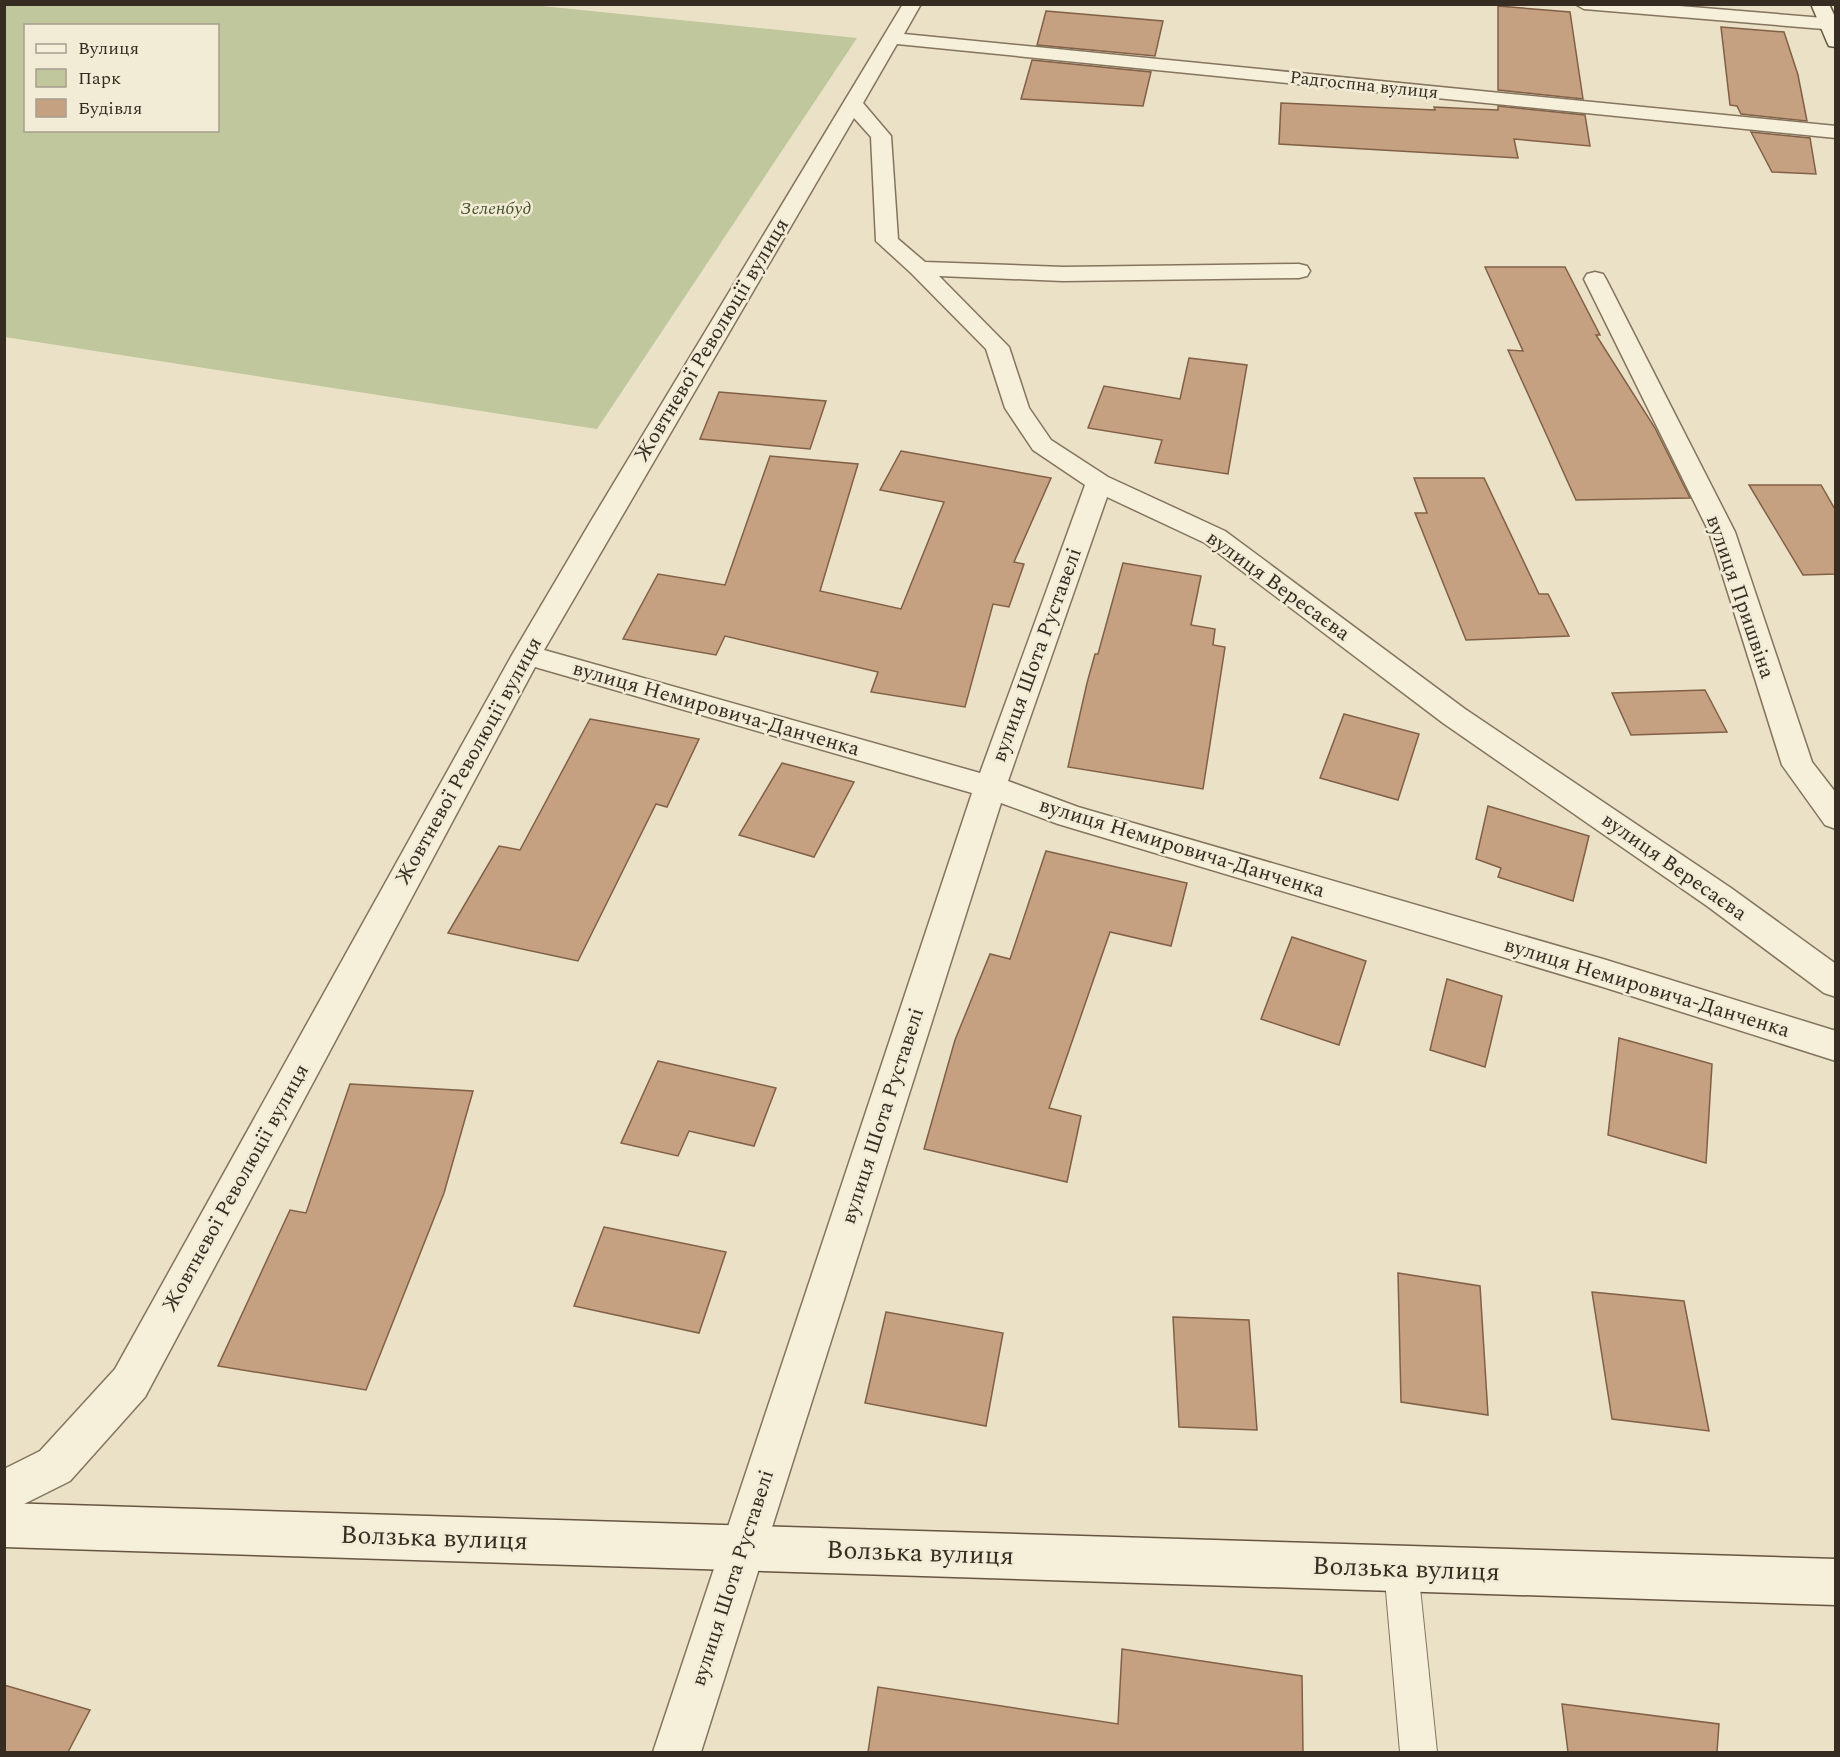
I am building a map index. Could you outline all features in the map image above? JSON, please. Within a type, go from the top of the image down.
[{"type":"street","name":"Жовтневої Революції вулиця","points":[[4,1492],[55,1466],[130,1383],[527,655],[604,521],[912,4]]},
{"type":"street","points":[[1584,4],[1831,25]]},
{"type":"street","points":[[1820,4],[1831,25],[1836,42]]},
{"type":"street","name":"Радгоспна вулиця","points":[[892,38],[1836,132]]},
{"type":"street","name":"вулиця Вересаєва","points":[[853,104],[881,136],[887,241],[919,268],[997,347],[1017,408],[1042,444],[1099,483],[1215,537],[1454,716],[1719,897],[1836,983]]},
{"type":"street","points":[[919,268],[1063,274],[1299,271]]},
{"type":"street","name":"вулиця Пришвіна","points":[[1595,279],[1722,532],[1798,765],[1836,817]]},
{"type":"street","name":"вулиця Шота Руставелі","points":[[677,1752],[990,787],[1099,483]]},
{"type":"street","name":"вулиця Немировича-Данченка","points":[[527,655],[990,787],[1069,816],[1603,973],[1836,1046]]},
{"type":"street","name":"Волзька вулиця","points":[[4,1525],[1836,1582]]},
{"type":"lane","points":[[1401,1568],[1419,1752]]},
{"type":"green space","name":"Зеленбуд","points":[[522,4],[857,38],[597,429],[5,337],[5,5]]},
{"type":"building","points":[[1498,6],[1570,12],[1583,99],[1498,90]]},
{"type":"building","points":[[1046,11],[1163,21],[1155,56],[1037,45]]},
{"type":"building","points":[[1721,27],[1784,32],[1798,75],[1807,121],[1741,114],[1737,106],[1730,105]]},
{"type":"building","points":[[1032,60],[1151,72],[1143,106],[1021,99]]},
{"type":"building","points":[[1281,103],[1435,110],[1434,107],[1498,110],[1498,106],[1585,115],[1590,146],[1514,139],[1518,158],[1279,144]]},
{"type":"building","points":[[1751,132],[1810,138],[1816,174],[1772,172]]},
{"type":"building","points":[[1485,267],[1565,267],[1600,335],[1596,335],[1655,428],[1690,498],[1576,500],[1508,350],[1523,351]]},
{"type":"building","points":[[1189,358],[1247,365],[1228,474],[1155,463],[1162,440],[1088,428],[1104,386],[1180,399]]},
{"type":"building","points":[[719,392],[826,401],[810,449],[700,439]]},
{"type":"building","points":[[901,451],[1051,478],[1014,562],[1024,564],[1009,607],[993,604],[965,707],[871,692],[878,672],[725,636],[716,655],[623,639],[658,574],[725,585],[770,456],[858,464],[820,591],[901,609],[944,502],[880,490]]},
{"type":"building","points":[[1414,478],[1484,478],[1539,594],[1548,594],[1569,636],[1466,640],[1415,513],[1427,513]]},
{"type":"building","points":[[1749,485],[1821,485],[1836,511],[1836,574],[1803,575]]},
{"type":"building","points":[[1123,563],[1201,576],[1191,625],[1215,629],[1213,645],[1225,647],[1203,789],[1068,767],[1087,683],[1095,654],[1098,654]]},
{"type":"building","points":[[1705,690],[1727,732],[1631,735],[1612,693]]},
{"type":"building","points":[[1344,714],[1419,734],[1398,800],[1320,778]]},
{"type":"building","points":[[590,719],[699,739],[667,807],[656,804],[578,961],[448,933],[499,846],[520,850]]},
{"type":"building","points":[[782,763],[854,782],[814,857],[739,835]]},
{"type":"building","points":[[1488,806],[1589,836],[1573,901],[1498,877],[1501,868],[1476,859]]},
{"type":"building","points":[[1046,851],[1187,883],[1171,946],[1110,932],[1049,1108],[1081,1116],[1067,1182],[924,1149],[955,1040],[990,954],[1010,959]]},
{"type":"building","points":[[1292,937],[1366,961],[1339,1045],[1261,1019]]},
{"type":"building","points":[[1447,979],[1502,996],[1485,1067],[1430,1050]]},
{"type":"building","points":[[1619,1038],[1712,1064],[1706,1163],[1608,1135]]},
{"type":"building","points":[[658,1061],[776,1088],[754,1146],[689,1131],[678,1156],[621,1143]]},
{"type":"building","points":[[350,1084],[473,1091],[444,1193],[366,1390],[218,1366],[290,1210],[306,1213]]},
{"type":"building","points":[[604,1227],[726,1252],[699,1333],[574,1306]]},
{"type":"building","points":[[1398,1273],[1480,1286],[1488,1415],[1401,1402]]},
{"type":"building","points":[[1592,1292],[1684,1301],[1709,1431],[1612,1419]]},
{"type":"building","points":[[886,1312],[1003,1333],[986,1426],[865,1403]]},
{"type":"building","points":[[1173,1317],[1249,1320],[1257,1430],[1179,1427]]},
{"type":"building","points":[[1122,1649],[1302,1676],[1303,1752],[868,1752],[878,1687],[1118,1724]]},
{"type":"building","points":[[4,1685],[90,1710],[68,1752],[4,1752]]},
{"type":"building","points":[[1562,1704],[1719,1724],[1717,1752],[1568,1752]]}]
